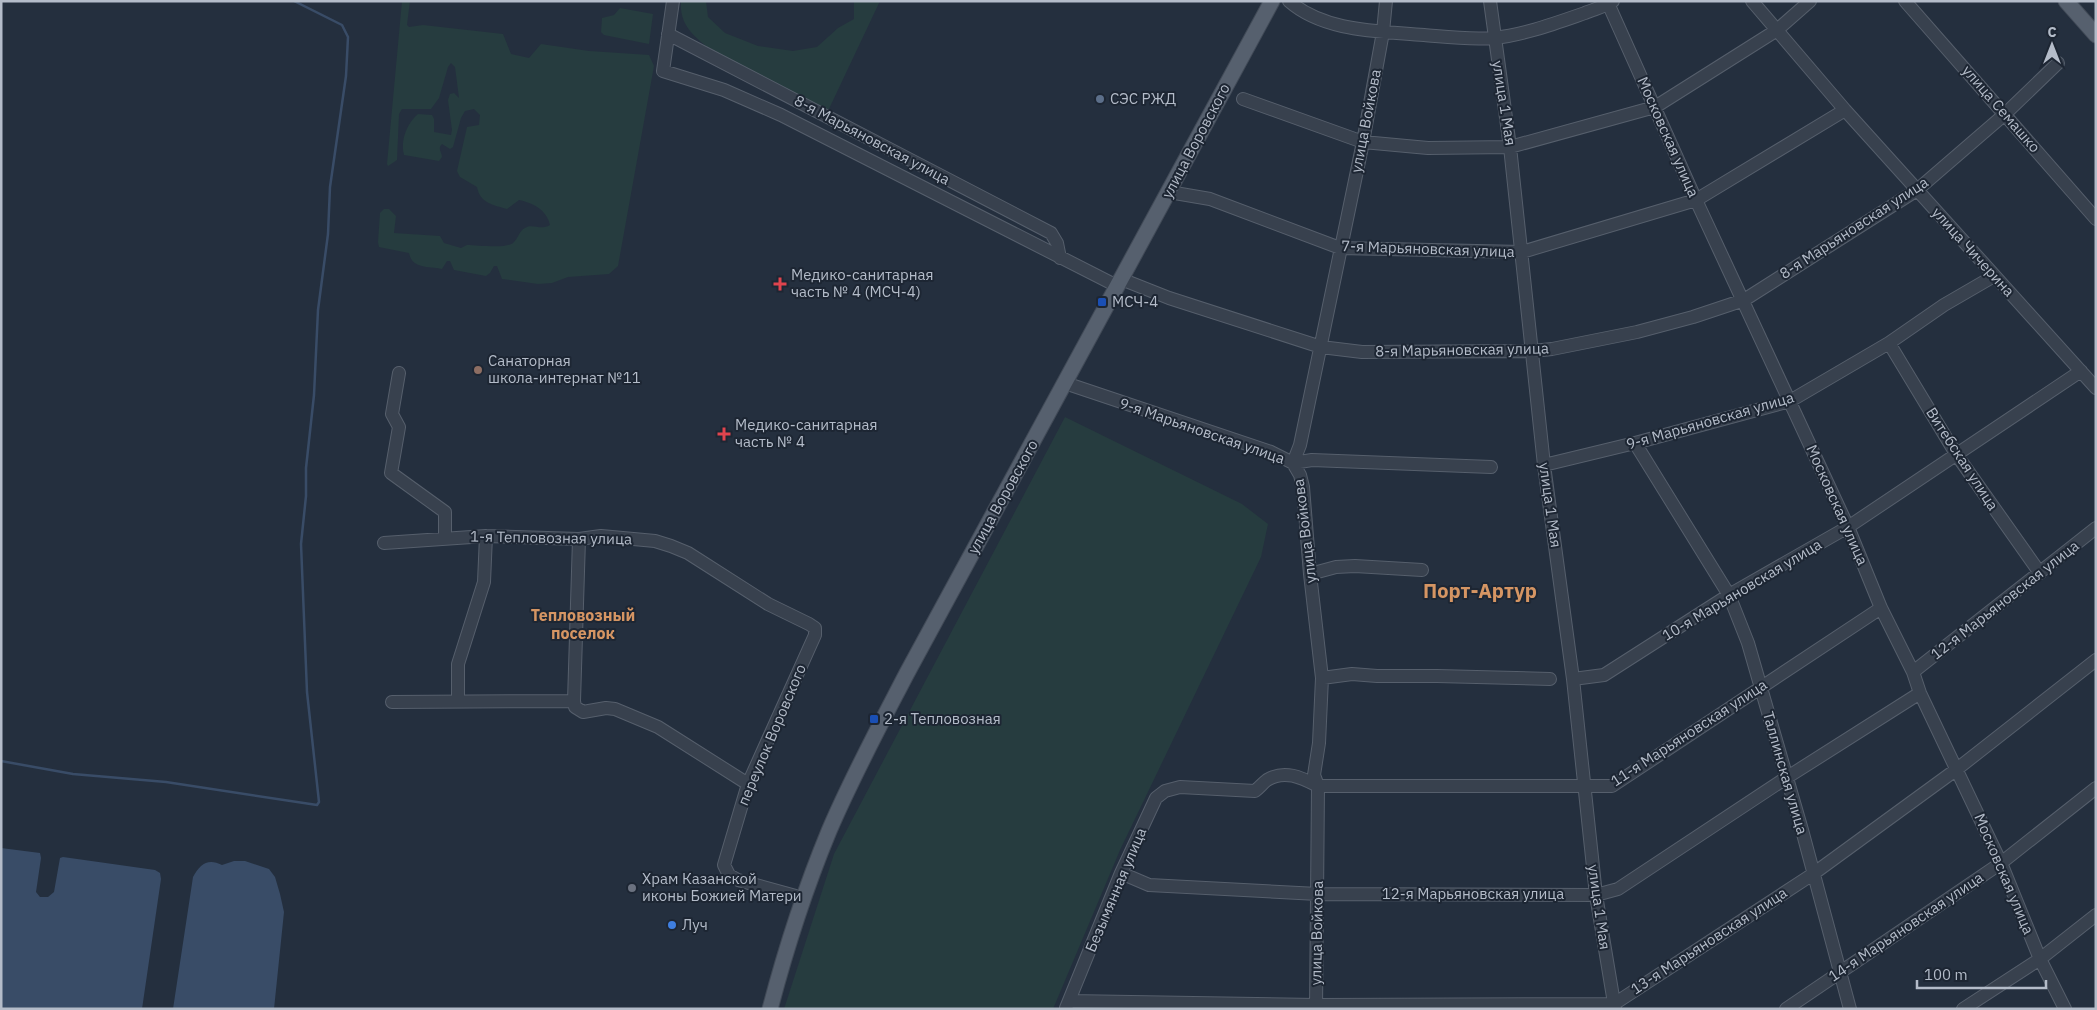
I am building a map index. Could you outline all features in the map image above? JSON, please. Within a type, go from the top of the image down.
[{"type":"main road","name":"улица Воровского","points":[[770,1009],[803,898],[829,831],[858,767],[916,656],[1272,1]]},
{"type":"main road","points":[[2066,1],[2094,31]]},
{"type":"street","points":[[1289,1],[1300,10],[1335,24],[1383,32],[1469,39],[1494,38],[1559,22],[1609,2]]},
{"type":"street","name":"улица Войкова","points":[[1316,1007],[1318,786],[1314,775],[1314,767],[1319,743],[1322,678],[1310,574],[1303,487],[1300,475],[1293,463],[1300,445],[1363,142],[1383,32],[1386,1]]},
{"type":"street","name":"улица 1 Мая","points":[[1490,1],[1510,147],[1544,465],[1573,678],[1596,895],[1614,1006]]},
{"type":"street","name":"улица Чичерина","points":[[1752,1],[1845,110],[2096,388]]},
{"type":"street","points":[[1243,99],[1363,142],[1428,148],[1510,147],[1655,107],[1777,30],[1810,1]]},
{"type":"street","name":"улица Семашко","points":[[1904,1],[2096,218]]},
{"type":"street","name":"Московская улица","points":[[1609,2],[1696,200],[1848,527],[1881,608],[1913,672],[1920,693],[2001,863],[2040,959],[2065,1009]]},
{"type":"street","points":[[668,34],[670,4]]},
{"type":"street","name":"8-я Марьяновская улица","points":[[1060,258],[1057,243],[1052,233],[668,34],[663,71],[724,90],[781,116],[1060,258],[1119,283],[1320,347],[1372,352],[1533,351],[1552,349],[1637,332],[1744,300],[1917,190],[2005,114],[2058,63]]},
{"type":"street","name":"7-я Марьяновская улица","points":[[1168,192],[1210,199],[1340,248],[1522,252],[1696,200],[1845,110]]},
{"type":"street","name":"9-я Марьяновская улица","points":[[1544,465],[1635,444],[1790,401],[1889,343],[1944,305],[1994,276]]},
{"type":"street","name":"Витебская улица","points":[[1889,343],[1956,454],[2040,573]]},
{"type":"street","name":"10-я Марьяновская улица","points":[[1573,678],[1604,675],[1729,596],[1848,527],[2080,371]]},
{"type":"street","points":[[399,374],[392,414],[399,427],[391,473],[445,512],[445,538]]},
{"type":"street","name":"9-я Марьяновская улица","points":[[1064,383],[1271,452],[1293,463],[1312,460],[1491,467]]},
{"type":"street","name":"Таллинская улица","points":[[1635,444],[1729,596],[1748,643],[1802,830],[1850,1009]]},
{"type":"street","name":"12-я Марьяновская улица","points":[[1913,672],[2096,528]]},
{"type":"street","points":[[458,701],[458,664],[484,582],[486,536]]},
{"type":"street","name":"1-я Тепловозная улица","points":[[384,543],[486,536],[579,540],[601,536],[655,541],[672,546],[688,554],[768,604],[815,628]]},
{"type":"street","points":[[579,540],[575,707],[578,710],[615,709],[658,727],[748,784]]},
{"type":"street","points":[[1310,574],[1336,567],[1355,566],[1422,570]]},
{"type":"street","name":"11-я Марьяновская улица","points":[[1299,776],[1318,786],[1612,786],[1881,608]]},
{"type":"street","name":"переулок Воровского","points":[[803,898],[738,880],[725,871],[725,858],[748,784],[815,635],[815,628]]},
{"type":"street","name":"13-я Марьяновская улица","points":[[1068,1005],[1316,1007],[1614,1006],[1813,874],[1957,768],[2096,660]]},
{"type":"street","points":[[1322,678],[1352,674],[1550,679]]},
{"type":"street","name":"12-я Марьяновская улица","points":[[1121,873],[1149,885],[1318,894],[1596,895],[1618,889],[1786,778],[1920,693]]},
{"type":"street","points":[[392,702],[574,702]]},
{"type":"street","points":[[1299,776],[1314,767]]},
{"type":"street","name":"Безымянная улица","points":[[1068,1005],[1121,873],[1156,798],[1165,791],[1180,786],[1255,791],[1268,780],[1279,776],[1299,776]]},
{"type":"street","name":"14-я Марьяновская улица","points":[[1786,1009],[2001,863],[2096,788]]},
{"type":"street","points":[[1963,1009],[2040,959],[2096,915]]},
{"type":"green space","points":[[402,1],[410,1],[407,25],[409,27],[423,25],[503,34],[511,54],[529,58],[541,44],[589,51],[649,55],[654,66],[618,266],[609,274],[568,277],[552,283],[538,284],[502,279],[497,266],[494,266],[486,276],[454,270],[450,261],[447,261],[442,269],[421,266],[413,262],[409,253],[379,247],[380,213],[384,209],[389,209],[396,216],[394,233],[440,236],[444,243],[461,248],[467,245],[509,245],[515,241],[525,228],[531,226],[546,227],[550,225],[543,211],[534,205],[519,200],[507,209],[492,204],[481,197],[477,187],[460,177],[457,171],[467,127],[479,125],[480,115],[474,109],[465,111],[461,118],[453,147],[450,149],[442,144],[440,149],[442,157],[439,161],[404,155],[405,133],[418,114],[432,115],[434,119],[434,132],[451,135],[448,100],[450,94],[454,93],[459,98],[455,67],[451,63],[448,67],[439,98],[431,109],[402,109],[399,114],[397,160],[388,166]]},
{"type":"green space","points":[[681,1],[706,1],[708,17],[725,33],[758,46],[793,51],[817,47],[838,28],[854,19],[854,1],[880,1],[828,111],[715,53],[695,37],[686,25],[681,10]]},
{"type":"green space","points":[[620,8],[653,14],[649,44],[604,35],[601,32],[602,18],[614,15]]},
{"type":"green space","points":[[1065,417],[1242,504],[1268,524],[1261,557],[1120,850],[1053,1009],[784,1009],[834,854]]},
{"type":"water","points":[[1,848],[40,853],[41,858],[36,892],[40,897],[48,897],[54,892],[60,858],[63,857],[155,870],[160,873],[161,879],[142,1009],[1,1009]]},
{"type":"water","points":[[234,861],[245,861],[269,869],[275,877],[280,894],[284,912],[274,1009],[173,1009],[193,877],[202,866],[209,862],[222,865]]},
{"type":"waterway","points":[[1,761],[73,774],[166,782],[317,805],[319,802],[307,692],[301,544],[306,496],[306,468],[314,395],[318,310],[328,234],[330,187],[346,76],[348,37],[342,25],[294,1]]},
{"type":"place","name":"СЭС РЖД","points":[[1100,99]]},
{"type":"place","name":"Медико-санитарная часть № 4 (МСЧ-4)","points":[[780,284]]},
{"type":"place","name":"МСЧ-4","points":[[1102,302]]},
{"type":"place","name":"Санаторная школа-интернат №11","points":[[478,370]]},
{"type":"place","name":"Медико-санитарная часть № 4","points":[[724,434]]},
{"type":"place","name":"2-я Тепловозная","points":[[874,719]]},
{"type":"place","name":"Храм Казанской иконы Божией Матери","points":[[632,888]]},
{"type":"place","name":"Луч","points":[[672,925]]},
{"type":"district","name":"Порт-Артур","points":[[1480,591]]},
{"type":"district","name":"Тепловозный поселок","points":[[583,624]]}]
